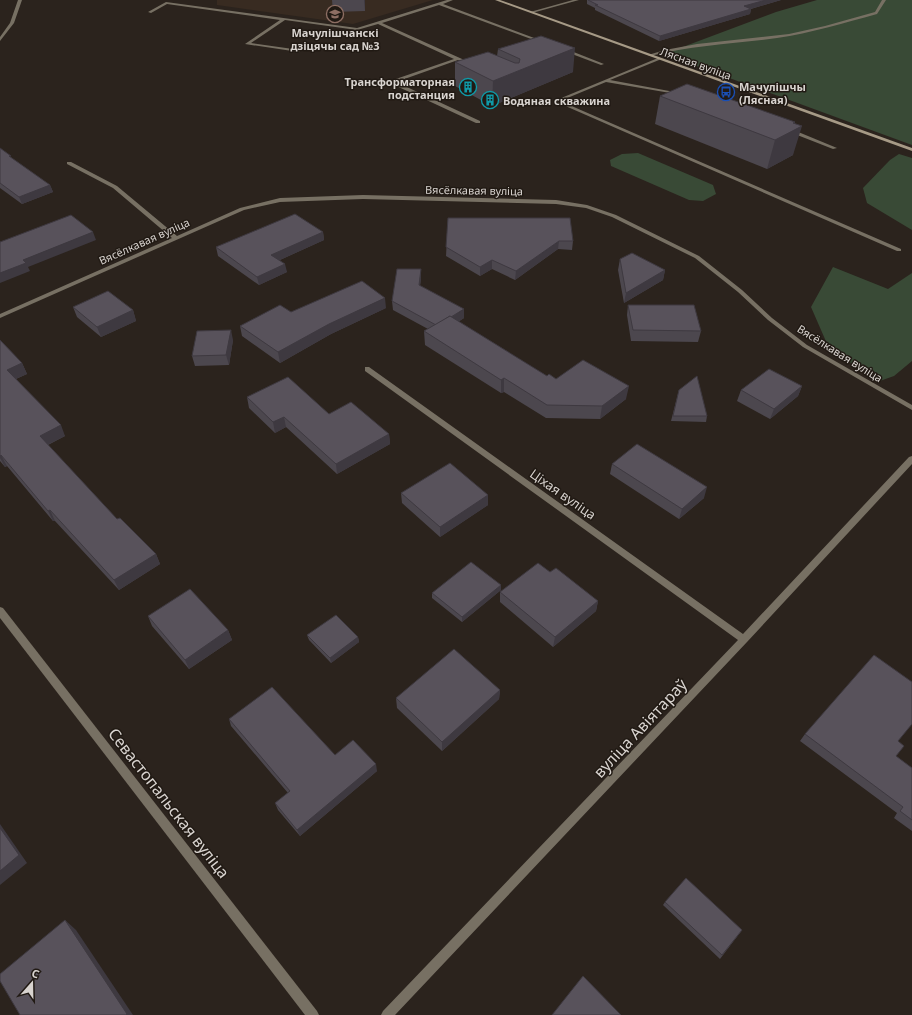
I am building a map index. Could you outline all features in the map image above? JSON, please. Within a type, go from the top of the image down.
[{"type":"main road","name":"Лясная вуліца","points":[[497,0],[912,150]]},
{"type":"street","points":[[0,40],[12,23],[20,0]]},
{"type":"street","points":[[150,12],[166,3],[356,29],[451,0]]},
{"type":"street","points":[[532,12],[576,0]]},
{"type":"street","points":[[650,56],[670,49],[692,45],[775,37],[830,26],[876,13],[884,0]]},
{"type":"street","points":[[440,4],[550,45]]},
{"type":"street","points":[[284,19],[247,44],[299,51]]},
{"type":"street","points":[[378,23],[476,67]]},
{"type":"street","points":[[558,48],[602,64]]},
{"type":"street","points":[[457,59],[392,82],[478,122]]},
{"type":"street","points":[[658,59],[608,81],[556,101],[899,250]]},
{"type":"street","points":[[608,81],[688,96]]},
{"type":"street","points":[[784,128],[835,148]]},
{"type":"street","points":[[69,163],[115,187],[176,238]]},
{"type":"street","name":"Вясёлкавая вуліца","points":[[0,316],[242,209],[280,200],[363,197],[556,202],[587,207],[614,216],[697,258],[740,290],[770,319],[805,346],[912,408]]},
{"type":"street","name":"Ціхая вуліца","points":[[367,369],[744,639]]},
{"type":"street","name":"вуліца Авіятараў","points":[[387,1015],[744,639],[912,459]]},
{"type":"street","name":"Севастопальская вуліца","points":[[0,611],[312,1015]]},
{"type":"shaded area","name":"Мачулішчанскі дзіцячы сад №3","points":[[217,0],[433,0],[353,24],[217,5]]},
{"type":"green space","points":[[817,0],[912,0],[912,145],[664,54],[776,12]]},
{"type":"green space","points":[[638,153],[713,185],[716,194],[703,201],[689,200],[611,166],[610,160],[622,154]]},
{"type":"green space","points":[[899,154],[912,158],[912,230],[867,203],[863,188],[890,160]]},
{"type":"green space","points":[[833,267],[888,289],[912,273],[912,361],[894,376],[877,382],[828,346],[811,307]]},
{"type":"building","points":[[588,0],[766,0],[744,6],[751,9],[660,36],[595,5],[598,5]]},
{"type":"building","points":[[541,36],[575,48],[493,81],[455,62],[488,52],[515,63],[519,63],[520,59],[498,49]]},
{"type":"building","points":[[687,84],[795,122],[793,123],[802,126],[775,140],[660,96]]},
{"type":"building","points":[[0,148],[50,185],[19,197],[0,183]]},
{"type":"building","points":[[295,214],[323,232],[271,255],[285,264],[257,277],[216,247]]},
{"type":"building","points":[[71,215],[93,232],[23,260],[26,263],[0,273],[0,242]]},
{"type":"building","points":[[448,218],[570,218],[573,241],[559,241],[516,271],[492,260],[480,267],[446,247]]},
{"type":"building","points":[[632,253],[665,270],[626,293],[620,259]]},
{"type":"building","points":[[397,269],[421,269],[419,285],[464,309],[436,325],[392,301]]},
{"type":"building","points":[[362,281],[385,298],[329,324],[278,352],[240,326],[280,305],[291,312]]},
{"type":"building","points":[[108,291],[133,310],[97,327],[73,307]]},
{"type":"building","points":[[628,305],[694,305],[701,331],[633,330]]},
{"type":"building","points":[[450,316],[547,376],[549,374],[556,379],[583,360],[629,386],[602,406],[547,405],[504,378],[501,380],[424,331]]},
{"type":"building","points":[[231,330],[226,355],[192,356],[197,331]]},
{"type":"building","points":[[0,340],[22,363],[7,370],[61,425],[40,436],[117,519],[120,518],[156,554],[114,580],[50,510],[48,511],[1,455],[0,456]]},
{"type":"building","points":[[769,369],[802,386],[774,409],[741,390]]},
{"type":"building","points":[[697,376],[707,416],[673,416],[679,390]]},
{"type":"building","points":[[288,377],[329,414],[351,402],[389,434],[336,464],[284,417],[273,422],[247,397]]},
{"type":"building","points":[[637,444],[707,487],[682,509],[612,464]]},
{"type":"building","points":[[450,463],[488,495],[440,527],[401,493]]},
{"type":"building","points":[[471,562],[501,585],[462,617],[432,593]]},
{"type":"building","points":[[538,563],[550,572],[556,568],[598,601],[555,637],[500,592]]},
{"type":"building","points":[[190,589],[228,630],[185,660],[148,616]]},
{"type":"building","points":[[336,615],[358,637],[330,658],[307,635]]},
{"type":"building","points":[[454,649],[500,690],[442,742],[396,698]]},
{"type":"building","points":[[874,655],[912,682],[912,724],[898,741],[904,746],[896,756],[912,768],[912,820],[900,811],[903,807],[805,734]]},
{"type":"building","points":[[272,687],[335,755],[353,740],[376,764],[297,830],[275,803],[290,791],[229,719]]},
{"type":"building","points":[[0,828],[19,855],[0,871]]},
{"type":"building","points":[[686,878],[742,930],[722,955],[665,902]]},
{"type":"building","points":[[65,920],[127,1014],[126,1015],[20,1015],[0,981],[0,974]]},
{"type":"building","points":[[583,976],[621,1015],[552,1015]]},
{"type":"place","name":"Мачулішчанскі дзіцячы сад №3","points":[[335,14]]},
{"type":"place","name":"Трансформаторная подстанция","points":[[468,87]]},
{"type":"place","name":"Мачулішчы (Лясная)","points":[[726,92]]},
{"type":"place","name":"Водяная скважина","points":[[490,100]]}]
